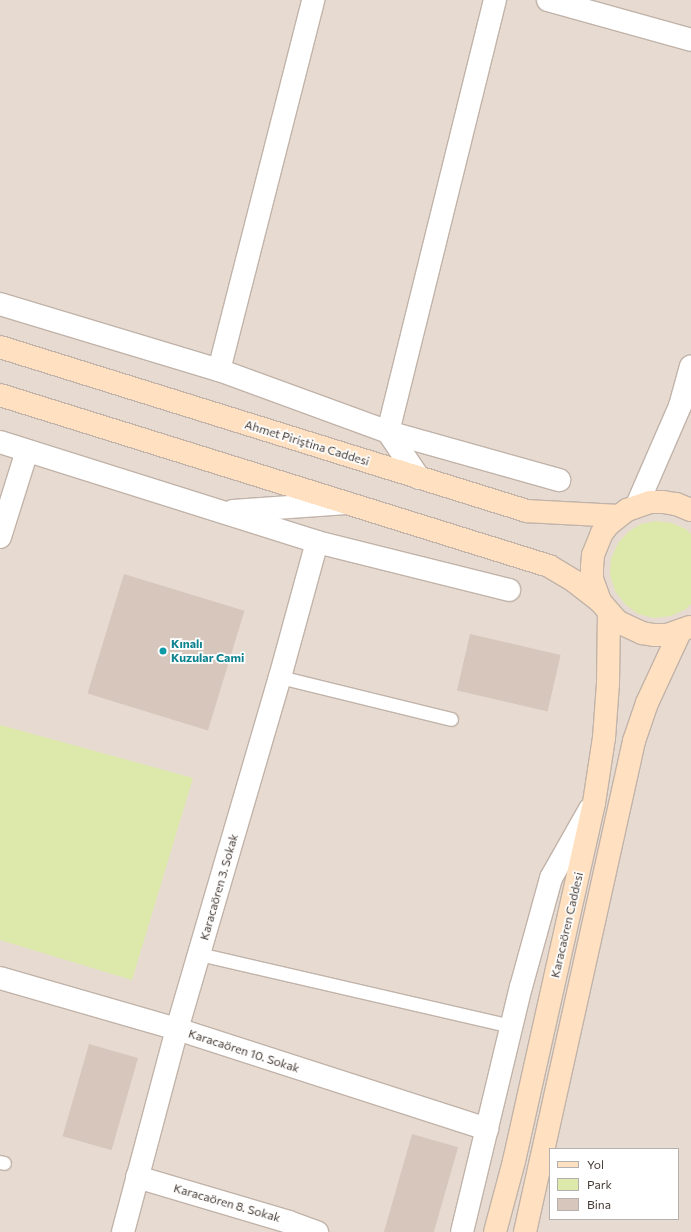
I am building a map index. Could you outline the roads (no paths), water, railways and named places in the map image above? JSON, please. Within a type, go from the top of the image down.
[{"type":"street","points":[[219,370],[314,0]]},
{"type":"street","points":[[420,478],[388,432],[495,0]]},
{"type":"street","points":[[548,0],[691,40]]},
{"type":"street","points":[[0,304],[219,370],[388,432],[559,480]]},
{"type":"street","name":"Ahmet Piriştina Caddesi","points":[[0,347],[527,511],[618,516]]},
{"type":"street","points":[[637,505],[680,406],[691,366]]},
{"type":"street","points":[[0,395],[548,566],[574,581],[605,607],[618,622],[642,633],[668,635],[688,629]]},
{"type":"street","points":[[0,442],[317,542],[509,590]]},
{"type":"street","points":[[0,537],[27,451]]},
{"type":"street","points":[[605,607],[592,579],[593,555],[602,533],[618,516],[637,505],[650,502],[663,502],[676,504],[691,510]]},
{"type":"street","points":[[222,512],[350,503]]},
{"type":"street","name":"Karacaören 3. Sokak","points":[[122,1232],[177,1029],[280,677],[317,542]]},
{"type":"street","name":"Karacaören Caddesi","points":[[495,1232],[514,1161],[594,803],[604,738],[608,684],[605,607]]},
{"type":"street","name":"Karacaören Caddesi","points":[[525,1232],[634,741],[647,703],[688,629]]},
{"type":"street","points":[[462,1232],[550,878],[594,803]]},
{"type":"street","name":"Karacaören 10. Sokak","points":[[0,978],[177,1029],[487,1129]]},
{"type":"street","name":"Karacaören 8. Sokak","points":[[137,1177],[288,1227],[317,1232]]},
{"type":"lane","points":[[280,677],[451,719]]},
{"type":"lane","points":[[199,954],[512,1026]]},
{"type":"place","name":"Kınalı Kuzular Cami","points":[[163,651]]}]
